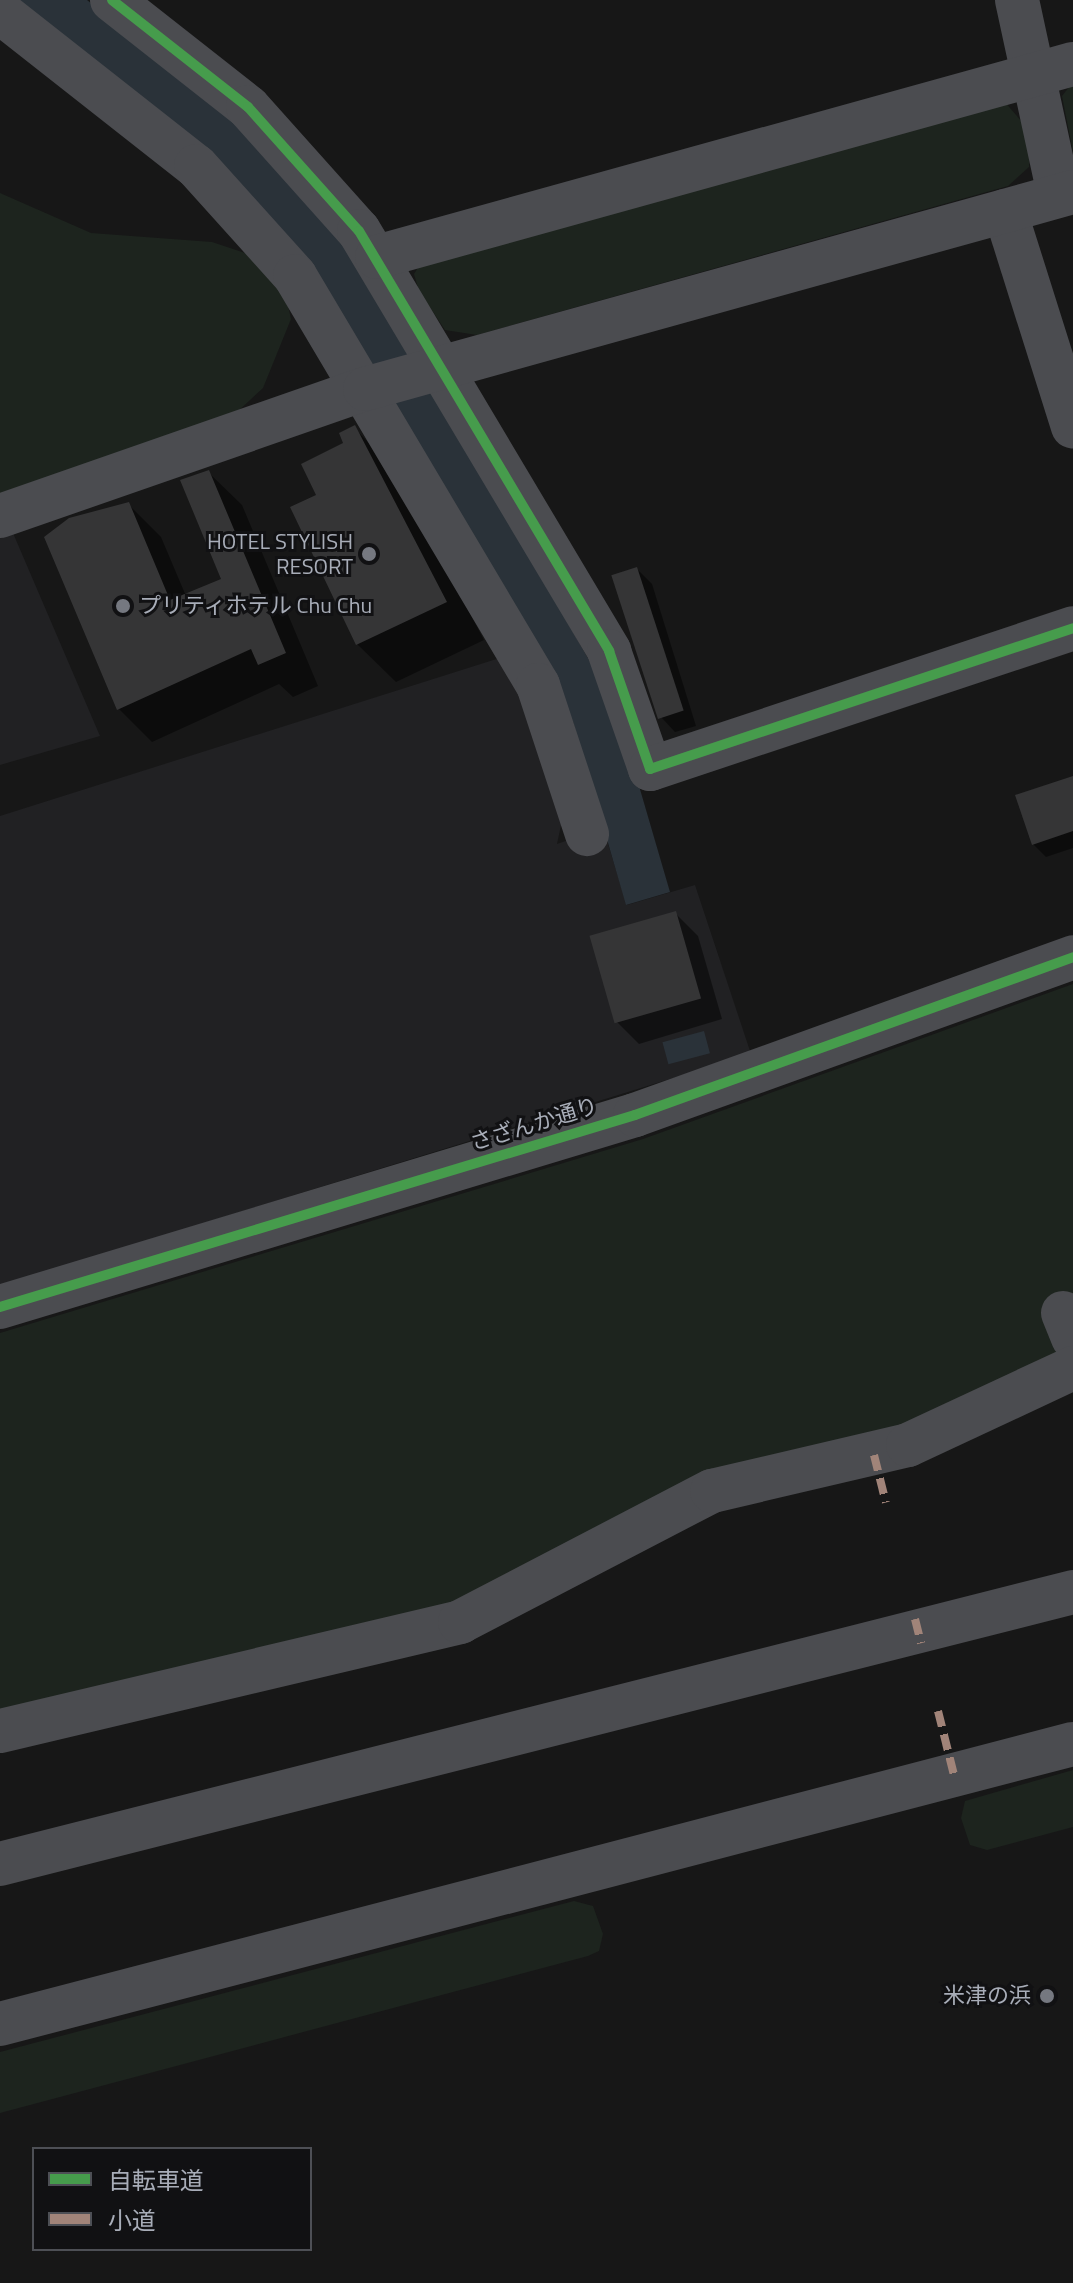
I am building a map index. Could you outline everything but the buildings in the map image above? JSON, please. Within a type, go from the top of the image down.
[{"type":"street","points":[[112,0],[288,146],[377,257],[437,369],[609,651],[650,769],[1073,628]]},
{"type":"street","points":[[0,516],[373,387],[1066,194],[1053,70],[1017,0]]},
{"type":"street","points":[[3,19],[232,200],[295,276],[373,387],[538,685],[587,834]]},
{"type":"street","points":[[377,257],[1053,70]]},
{"type":"street","points":[[1005,211],[1073,427]]},
{"type":"street","name":"さざんか通り","points":[[0,1307],[635,1115],[1073,957]]},
{"type":"street","points":[[0,1731],[460,1622],[712,1491],[908,1445],[1073,1368]]},
{"type":"street","points":[[0,1864],[1073,1592]]},
{"type":"street","points":[[0,2024],[1073,1744]]},
{"type":"shaded area","points":[[14,0],[87,0],[238,118],[347,239],[616,707],[670,892],[626,905],[573,722],[338,308]]},
{"type":"shaded area","points":[[1073,82],[1073,152],[1062,96]]},
{"type":"shaded area","points":[[1004,101],[1023,123],[1030,154],[1029,167],[1008,186],[477,335],[445,330],[419,291],[414,274],[422,261]]},
{"type":"shaded area","points":[[0,193],[91,233],[212,242],[248,254],[285,292],[291,319],[263,388],[235,414],[0,503]]},
{"type":"shaded area","points":[[10,526],[100,736],[0,765],[0,529]]},
{"type":"shaded area","points":[[506,656],[564,811],[557,844],[603,828],[627,905],[695,885],[751,1054],[0,1286],[0,816]]},
{"type":"shaded area","points":[[1073,984],[1073,1301],[1056,1354],[927,1421],[489,1595],[0,1715],[0,1333],[643,1139]]},
{"type":"shaded area","points":[[704,1031],[710,1053],[668,1064],[662,1042]]},
{"type":"shaded area","points":[[1073,1770],[1073,1827],[987,1850],[970,1845],[961,1818],[965,1801]]},
{"type":"shaded area","points":[[574,1901],[593,1906],[603,1934],[599,1951],[588,1956],[0,2113],[0,2052]]},
{"type":"marked path","points":[[874,1455],[886,1503]]},
{"type":"marked path","points":[[915,1619],[921,1643]]},
{"type":"marked path","points":[[938,1711],[954,1775]]},
{"type":"cycle path","points":[[112,0],[248,107],[359,231],[609,651],[650,769],[1073,628]]},
{"type":"cycle path","points":[[0,1307],[635,1115],[1073,957]]},
{"type":"place","name":"HOTEL STYLISH RESORT","points":[[369,554]]},
{"type":"place","name":"プリティホテル Chu Chu","points":[[123,606]]},
{"type":"place","name":"米津の浜","points":[[1047,1996]]}]
